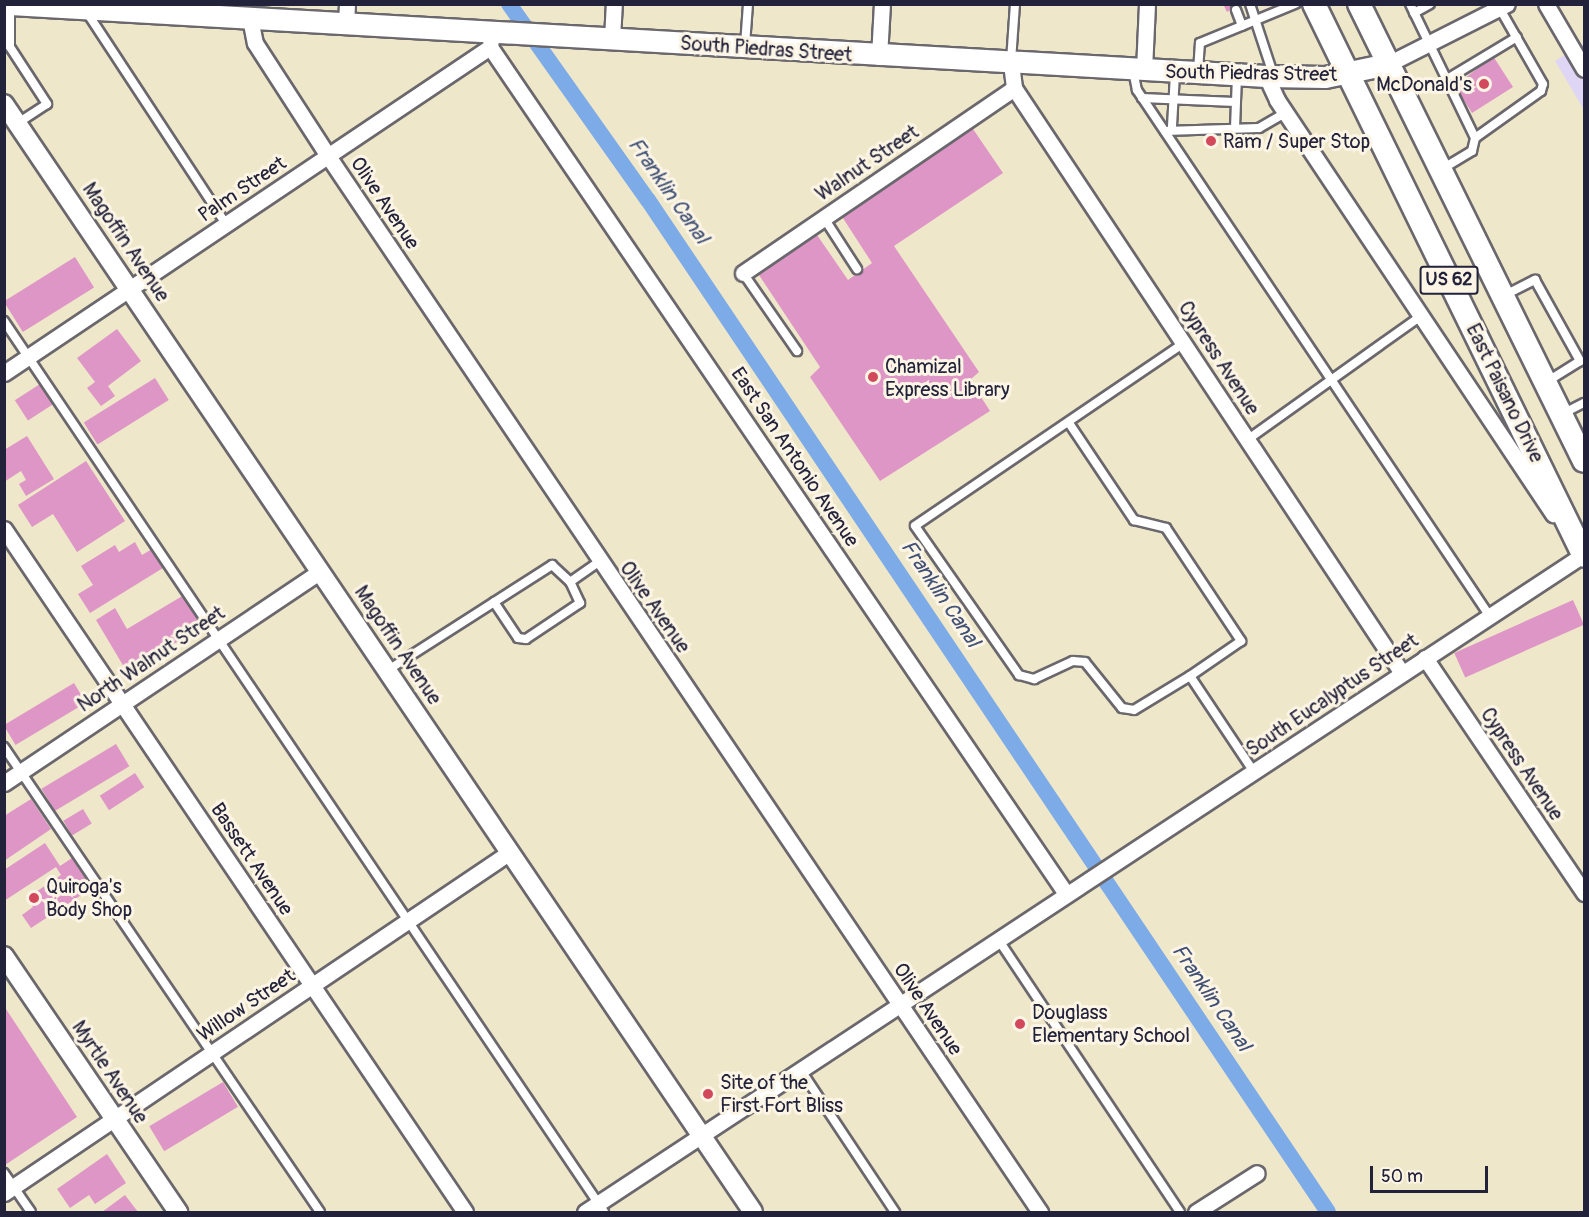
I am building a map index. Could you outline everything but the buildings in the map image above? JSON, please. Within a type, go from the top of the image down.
[{"type":"main road","name":"South Piedras Street","points":[[10,4],[198,10],[250,18],[346,14],[491,40],[513,33],[879,57],[1198,73],[1270,76],[1348,75],[1389,64]]},
{"type":"main road","name":"East Paisano Drive","points":[[1314,4],[1584,555]]},
{"type":"main road","name":"US 62","points":[[1359,4],[1584,461]]},
{"type":"street","points":[[612,39],[615,4]]},
{"type":"street","points":[[879,57],[882,4]]},
{"type":"street","points":[[1138,70],[1147,4]]},
{"type":"street","points":[[1546,4],[1584,69]]},
{"type":"street","name":"South Piedras Street","points":[[1389,64],[1504,7]]},
{"type":"street","name":"Olive Avenue","points":[[250,18],[255,43],[328,156],[599,562],[1040,1212]]},
{"type":"street","name":"Palm Street","points":[[4,373],[328,156],[491,40]]},
{"type":"street","name":"East San Antonio Avenue","points":[[491,40],[1065,892]]},
{"type":"street","name":"Cypress Avenue","points":[[1011,63],[1014,88],[1402,673]]},
{"type":"street","points":[[1270,76],[1285,113],[1584,555]]},
{"type":"street","name":"Walnut Street","points":[[743,273],[1014,88]]},
{"type":"street","name":"Magoffin Avenue","points":[[4,104],[132,289],[753,1212]]},
{"type":"street","name":"Bassett Avenue","points":[[4,529],[465,1212]]},
{"type":"street","name":"South Eucalyptus Street","points":[[585,1212],[601,1208],[701,1136],[997,937],[1254,772],[1489,615],[1584,555]]},
{"type":"street","name":"North Walnut Street","points":[[4,783],[321,571]]},
{"type":"street","name":"Cypress Avenue","points":[[1425,658],[1584,893]]},
{"type":"street","name":"Willow Street","points":[[9,1189],[510,852]]},
{"type":"street","name":"Myrtle Avenue","points":[[4,956],[178,1212]]},
{"type":"street","points":[[1196,1212],[1257,1173]]},
{"type":"lane","points":[[10,4],[10,47],[47,104],[18,123]]},
{"type":"lane","points":[[745,47],[747,4]]},
{"type":"lane","points":[[1011,63],[1015,4]]},
{"type":"lane","points":[[1250,4],[1257,20],[1270,76]]},
{"type":"lane","points":[[1271,4],[1274,13]]},
{"type":"lane","points":[[1198,73],[1200,44],[1295,4]]},
{"type":"lane","points":[[1410,4],[1426,46],[1475,138],[1472,151],[1441,170]]},
{"type":"lane","points":[[1414,13],[1430,4]]},
{"type":"lane","points":[[1475,138],[1541,91],[1543,84],[1517,37],[1504,7]]},
{"type":"lane","points":[[85,8],[227,225]]},
{"type":"lane","points":[[1236,10],[1242,26]]},
{"type":"lane","points":[[1444,81],[1517,37]]},
{"type":"lane","points":[[1138,70],[1142,98],[1168,128],[1331,379],[1489,615]]},
{"type":"lane","points":[[1168,128],[1175,71]]},
{"type":"lane","points":[[1235,128],[1237,74]]},
{"type":"lane","points":[[1142,98],[1173,99],[1215,105],[1235,102]]},
{"type":"lane","points":[[1168,128],[1194,124],[1260,128],[1285,113]]},
{"type":"lane","points":[[824,218],[857,269]]},
{"type":"lane","points":[[743,273],[797,351]]},
{"type":"lane","points":[[1504,296],[1535,280],[1582,360],[1546,382]]},
{"type":"lane","points":[[1247,440],[1422,314]]},
{"type":"lane","points":[[4,321],[601,1208]]},
{"type":"lane","points":[[1069,423],[1134,520],[1166,528],[1241,641],[1134,710],[1122,708],[1085,662],[1073,661],[1034,679],[1018,675],[915,526],[1184,343]]},
{"type":"lane","points":[[1562,414],[1584,403]]},
{"type":"lane","points":[[570,582],[599,562]]},
{"type":"lane","points":[[388,670],[494,602],[552,565],[570,582],[579,603],[526,639],[518,638],[494,602]]},
{"type":"lane","points":[[1190,676],[1254,772]]},
{"type":"lane","points":[[4,747],[320,1212]]},
{"type":"lane","points":[[997,937],[1180,1212]]},
{"type":"lane","points":[[800,1069],[895,1212]]},
{"type":"lane","points":[[4,1173],[9,1189],[31,1212]]},
{"type":"shaded area","points":[[1584,43],[1584,110],[1555,61]]},
{"type":"waterway","name":"Franklin Canal","points":[[509,4],[648,200],[1328,1212]]},
{"type":"place","name":"McDonald's","points":[[1484,84]]},
{"type":"place","name":"Ram / Super Stop","points":[[1211,141]]},
{"type":"place","name":"Chamizal Express Library","points":[[873,377]]},
{"type":"place","name":"Quiroga's Body Shop","points":[[34,898]]},
{"type":"place","name":"Douglass Elementary School","points":[[1020,1024]]},
{"type":"place","name":"Site of the First Fort Bliss","points":[[708,1094]]}]
